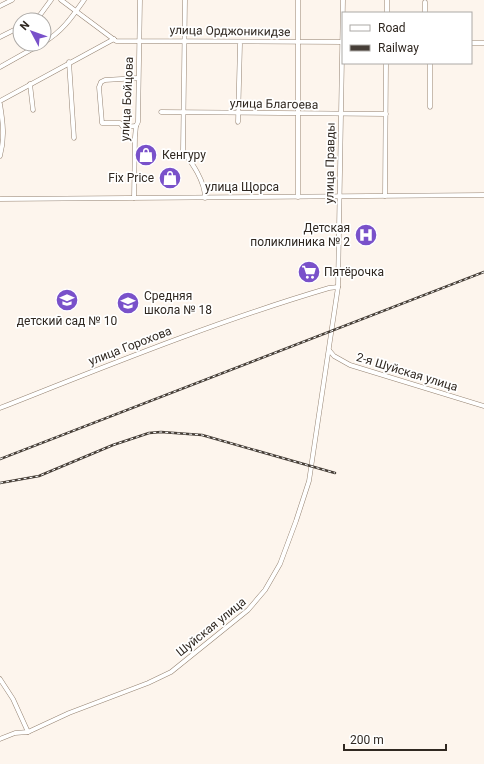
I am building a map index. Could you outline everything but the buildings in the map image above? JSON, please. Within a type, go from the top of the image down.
[{"type":"street","points":[[0,6],[12,0]]},
{"type":"street","points":[[42,12],[51,0]]},
{"type":"street","points":[[61,0],[115,40]]},
{"type":"street","points":[[52,38],[65,27],[84,0]]},
{"type":"street","name":"улица Бойцова","points":[[134,198],[136,126],[138,122],[140,0]]},
{"type":"street","points":[[185,0],[184,113],[182,151],[194,166],[204,191],[205,198]]},
{"type":"street","points":[[298,0],[298,114],[296,177],[298,197]]},
{"type":"street","name":"улица Правды","points":[[343,0],[343,12]]},
{"type":"street","points":[[387,0],[387,12]]},
{"type":"street","points":[[424,12],[425,2]]},
{"type":"street","points":[[0,37],[12,31]]},
{"type":"street","name":"улица Орджоникидзе","points":[[0,101],[69,62],[115,40],[342,42]]},
{"type":"street","points":[[472,43],[484,43]]},
{"type":"street","points":[[238,122],[240,44]]},
{"type":"street","points":[[0,67],[27,52]]},
{"type":"street","points":[[69,62],[74,138]]},
{"type":"street","name":"улица Правды","points":[[329,350],[338,287],[342,64]]},
{"type":"street","points":[[385,196],[386,64]]},
{"type":"street","points":[[430,64],[430,107]]},
{"type":"street","points":[[136,126],[123,127],[120,123],[102,123],[99,87],[100,82],[105,80],[138,78]]},
{"type":"street","points":[[30,84],[33,110]]},
{"type":"street","points":[[0,104],[4,125],[3,146],[0,156]]},
{"type":"street","name":"улица Благоева","points":[[161,112],[386,114]]},
{"type":"street","name":"улица Щорса","points":[[0,199],[484,195]]},
{"type":"street","name":"улица Горохова","points":[[0,408],[219,323],[296,298],[338,287]]},
{"type":"street","name":"2-я Шуйская улица","points":[[329,350],[334,356],[350,365],[484,406]]},
{"type":"street","name":"Шуйская улица","points":[[0,739],[15,733],[28,732],[69,713],[164,676],[255,603],[280,564],[309,481],[329,350]]},
{"type":"street","points":[[0,679],[13,699],[28,732]]},
{"type":"railway","points":[[0,459],[484,272]]},
{"type":"railway","points":[[0,483],[39,476],[113,445],[149,433],[161,432],[202,435],[335,473]]},
{"type":"place","name":"Кенгуру","points":[[146,155]]},
{"type":"place","name":"Fix Price","points":[[170,178]]},
{"type":"place","name":"Детская поликлиника № 2","points":[[366,235]]},
{"type":"place","name":"Пятёрочка","points":[[309,272]]},
{"type":"place","name":"детский сад № 10","points":[[67,300]]},
{"type":"place","name":"Средняя школа № 18","points":[[128,303]]}]
